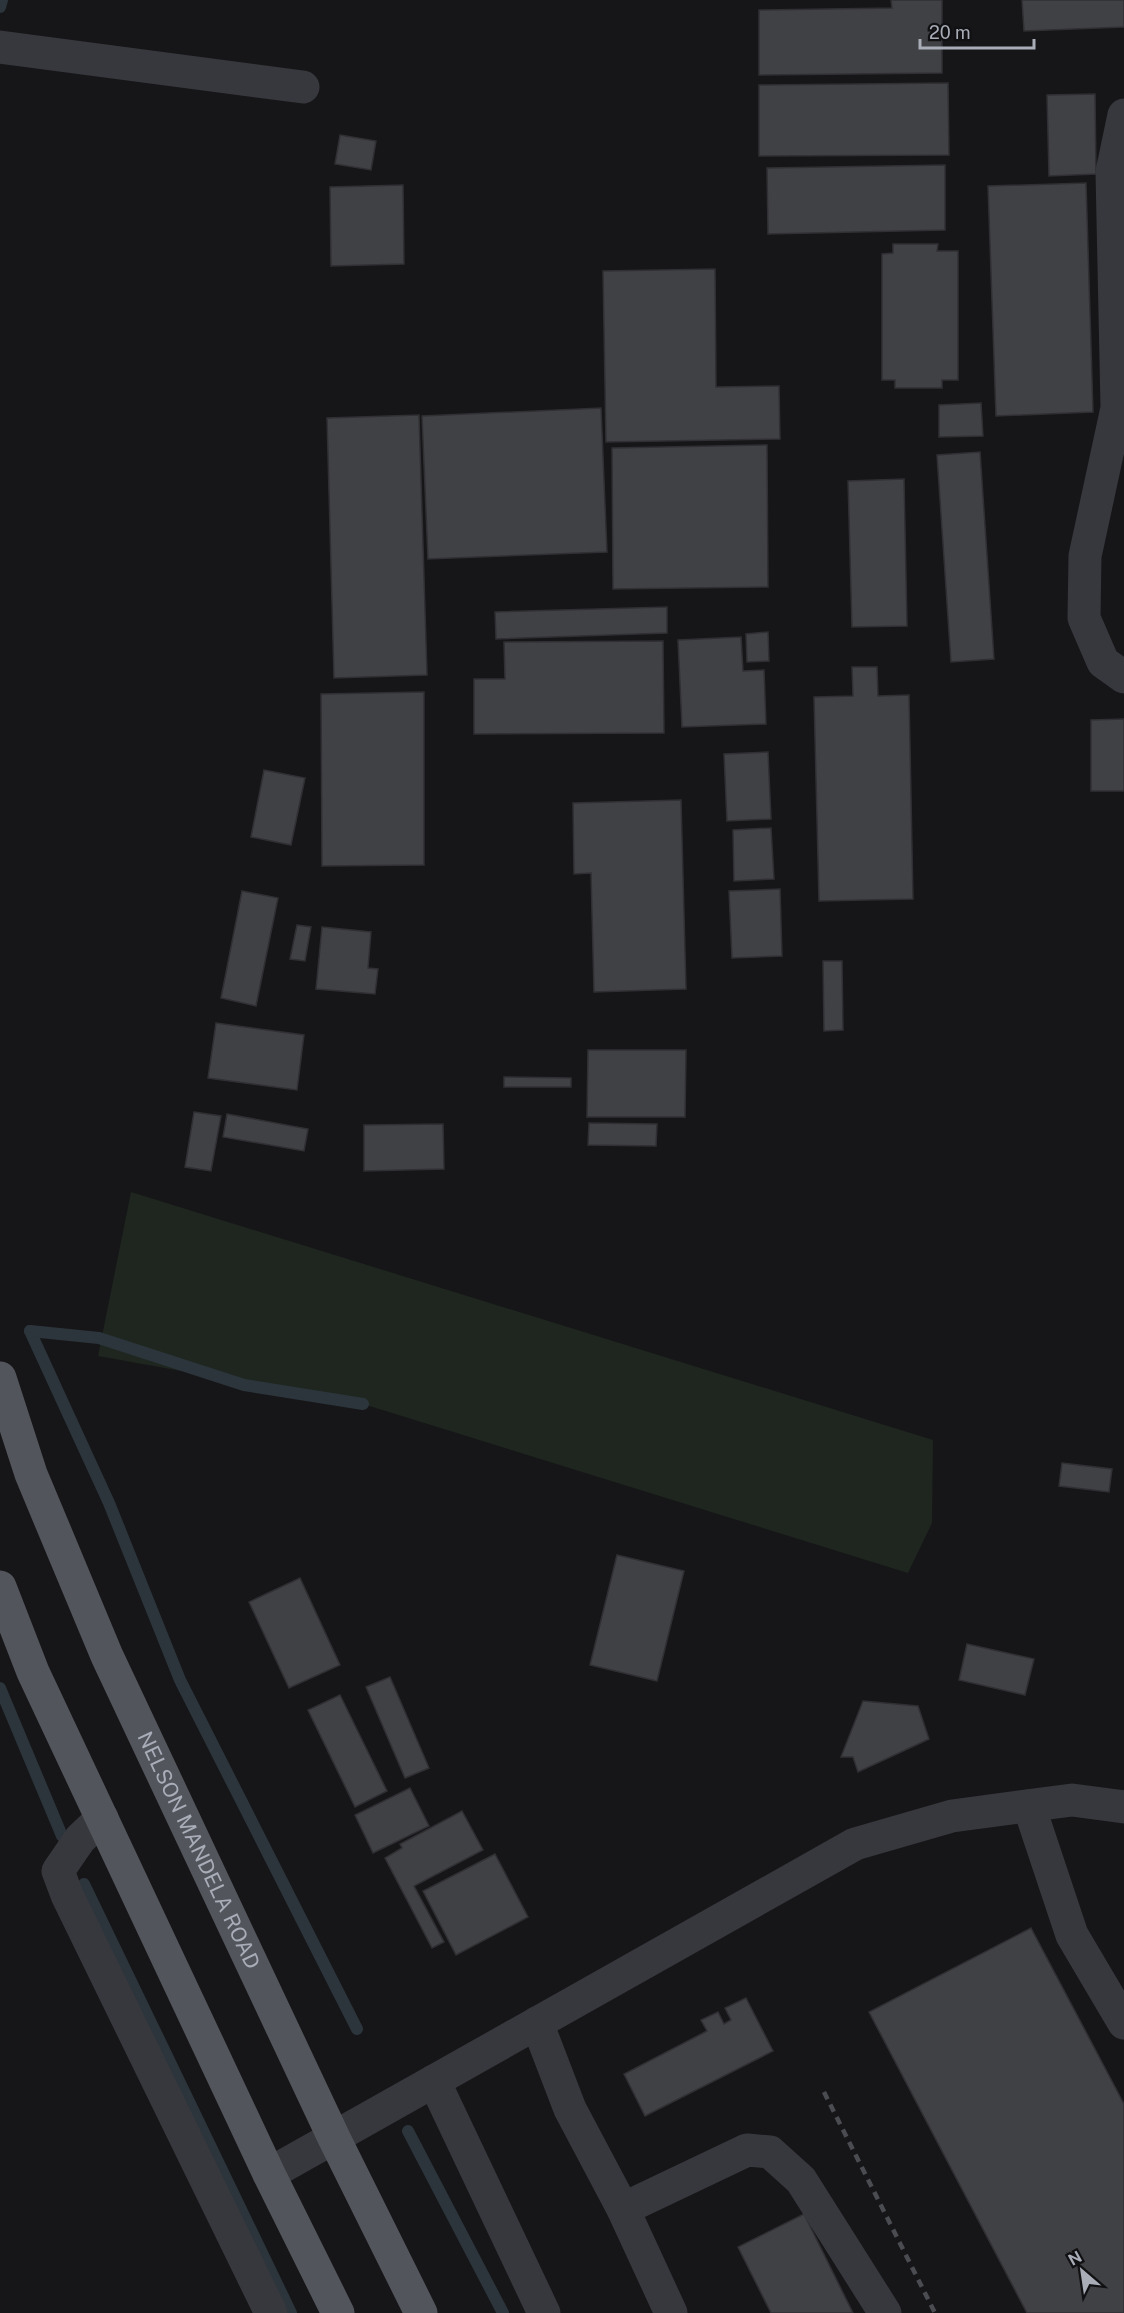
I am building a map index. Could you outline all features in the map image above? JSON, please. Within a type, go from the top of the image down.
[{"type":"main road","name":"NELSON MANDELA ROAD","points":[[0,1378],[31,1474],[106,1656],[334,2138],[420,2313]]},
{"type":"main road","points":[[0,1587],[33,1672],[269,2174],[338,2313]]},
{"type":"lane","points":[[0,47],[303,87]]},
{"type":"lane","points":[[1124,115],[1112,172],[1117,408],[1085,556],[1084,618],[1103,662],[1124,678]]},
{"type":"lane","points":[[269,2174],[855,1844],[952,1816],[1072,1800],[1124,1807]]},
{"type":"lane","points":[[1029,1806],[1072,1935],[1124,2023]]},
{"type":"lane","points":[[102,1818],[80,1839],[58,1871],[271,2313]]},
{"type":"lane","points":[[537,2023],[570,2109],[623,2209],[671,2313]]},
{"type":"lane","points":[[434,2081],[544,2313]]},
{"type":"lane","points":[[623,2209],[747,2150],[770,2152],[801,2180],[885,2313]]},
{"type":"shaded area","points":[[131,1192],[933,1440],[932,1523],[908,1573],[363,1404],[98,1356]]},
{"type":"building","points":[[891,0],[942,0],[942,73],[759,75],[759,10],[892,8]]},
{"type":"building","points":[[1022,0],[1124,0],[1124,27],[1024,31]]},
{"type":"building","points":[[948,83],[949,155],[759,156],[759,85]]},
{"type":"building","points":[[1095,94],[1096,174],[1049,176],[1047,95]]},
{"type":"building","points":[[340,135],[376,141],[371,170],[335,164]]},
{"type":"building","points":[[945,165],[945,230],[768,234],[767,168]]},
{"type":"building","points":[[1086,183],[1093,412],[996,416],[988,186]]},
{"type":"building","points":[[403,185],[404,264],[331,266],[330,187]]},
{"type":"building","points":[[893,244],[938,244],[937,251],[958,251],[958,380],[942,380],[942,388],[895,388],[895,380],[882,380],[882,254],[893,253]]},
{"type":"building","points":[[715,269],[716,387],[779,386],[780,439],[606,442],[603,271]]},
{"type":"building","points":[[981,403],[983,436],[939,437],[939,405]]},
{"type":"building","points":[[601,408],[607,552],[428,559],[422,416]]},
{"type":"building","points":[[419,415],[427,675],[334,678],[327,418]]},
{"type":"building","points":[[767,445],[768,587],[613,589],[612,448]]},
{"type":"building","points":[[980,452],[994,659],[951,662],[937,455]]},
{"type":"building","points":[[904,479],[907,626],[852,627],[848,481]]},
{"type":"building","points":[[667,607],[667,633],[496,639],[495,612]]},
{"type":"building","points":[[768,632],[769,661],[747,662],[746,634]]},
{"type":"building","points":[[741,637],[743,671],[764,670],[766,724],[682,727],[678,640]]},
{"type":"building","points":[[663,641],[664,733],[474,734],[474,679],[505,679],[504,642]]},
{"type":"building","points":[[852,667],[877,667],[878,696],[909,695],[913,899],[819,901],[814,697],[853,696]]},
{"type":"building","points":[[424,692],[424,865],[322,866],[321,694]]},
{"type":"building","points":[[1124,719],[1124,791],[1091,791],[1091,720]]},
{"type":"building","points":[[768,752],[771,819],[727,821],[724,754]]},
{"type":"building","points":[[264,770],[305,778],[291,845],[251,837]]},
{"type":"building","points":[[681,800],[686,989],[594,992],[591,873],[574,874],[573,803]]},
{"type":"building","points":[[771,828],[774,879],[734,881],[733,830]]},
{"type":"building","points":[[780,889],[782,956],[732,958],[729,891]]},
{"type":"building","points":[[242,891],[278,898],[256,1006],[221,998]]},
{"type":"building","points":[[297,925],[311,927],[305,961],[290,959]]},
{"type":"building","points":[[322,927],[371,932],[368,968],[378,969],[375,994],[316,989]]},
{"type":"building","points":[[823,961],[842,961],[843,1030],[824,1031]]},
{"type":"building","points":[[216,1023],[304,1035],[297,1090],[208,1078]]},
{"type":"building","points":[[588,1050],[686,1050],[685,1117],[587,1117]]},
{"type":"building","points":[[504,1077],[571,1078],[571,1087],[504,1087]]},
{"type":"building","points":[[194,1112],[221,1116],[211,1171],[185,1167]]},
{"type":"building","points":[[227,1114],[308,1129],[304,1151],[223,1137]]},
{"type":"building","points":[[589,1123],[657,1124],[656,1146],[588,1145]]},
{"type":"building","points":[[443,1124],[444,1169],[364,1171],[364,1125]]},
{"type":"building","points":[[1062,1463],[1112,1469],[1109,1492],[1059,1486]]},
{"type":"building","points":[[617,1555],[684,1571],[657,1681],[590,1665]]},
{"type":"building","points":[[300,1578],[340,1665],[289,1688],[249,1602]]},
{"type":"building","points":[[967,1644],[1034,1659],[1025,1695],[959,1680]]},
{"type":"building","points":[[390,1677],[429,1768],[405,1778],[366,1687]]},
{"type":"building","points":[[340,1695],[387,1791],[355,1807],[308,1710]]},
{"type":"building","points":[[863,1701],[918,1706],[929,1739],[858,1772],[853,1757],[841,1757]]},
{"type":"building","points":[[410,1788],[429,1826],[373,1853],[355,1815]]},
{"type":"building","points":[[462,1811],[483,1850],[414,1886],[444,1942],[432,1948],[385,1858],[402,1848],[400,1844]]},
{"type":"building","points":[[495,1854],[528,1917],[456,1955],[423,1891]]},
{"type":"building","points":[[1031,1928],[1124,2104],[1124,2313],[1027,2313],[869,2012]]},
{"type":"building","points":[[746,1998],[773,2051],[645,2116],[624,2074],[707,2031],[701,2020],[718,2012],[724,2024],[731,2020],[725,2008]]},
{"type":"building","points":[[804,2214],[853,2313],[771,2313],[738,2247]]},
{"type":"waterway","points":[[0,7],[2,0]]},
{"type":"waterway","points":[[30,1331],[109,1503],[180,1680],[357,2029]]},
{"type":"waterway","points":[[30,1331],[99,1338],[244,1385],[363,1404]]},
{"type":"waterway","points":[[0,1688],[62,1836]]},
{"type":"waterway","points":[[84,1884],[291,2313]]},
{"type":"waterway","points":[[408,2131],[503,2313]]},
{"type":"railway","points":[[824,2092],[935,2313]]}]
